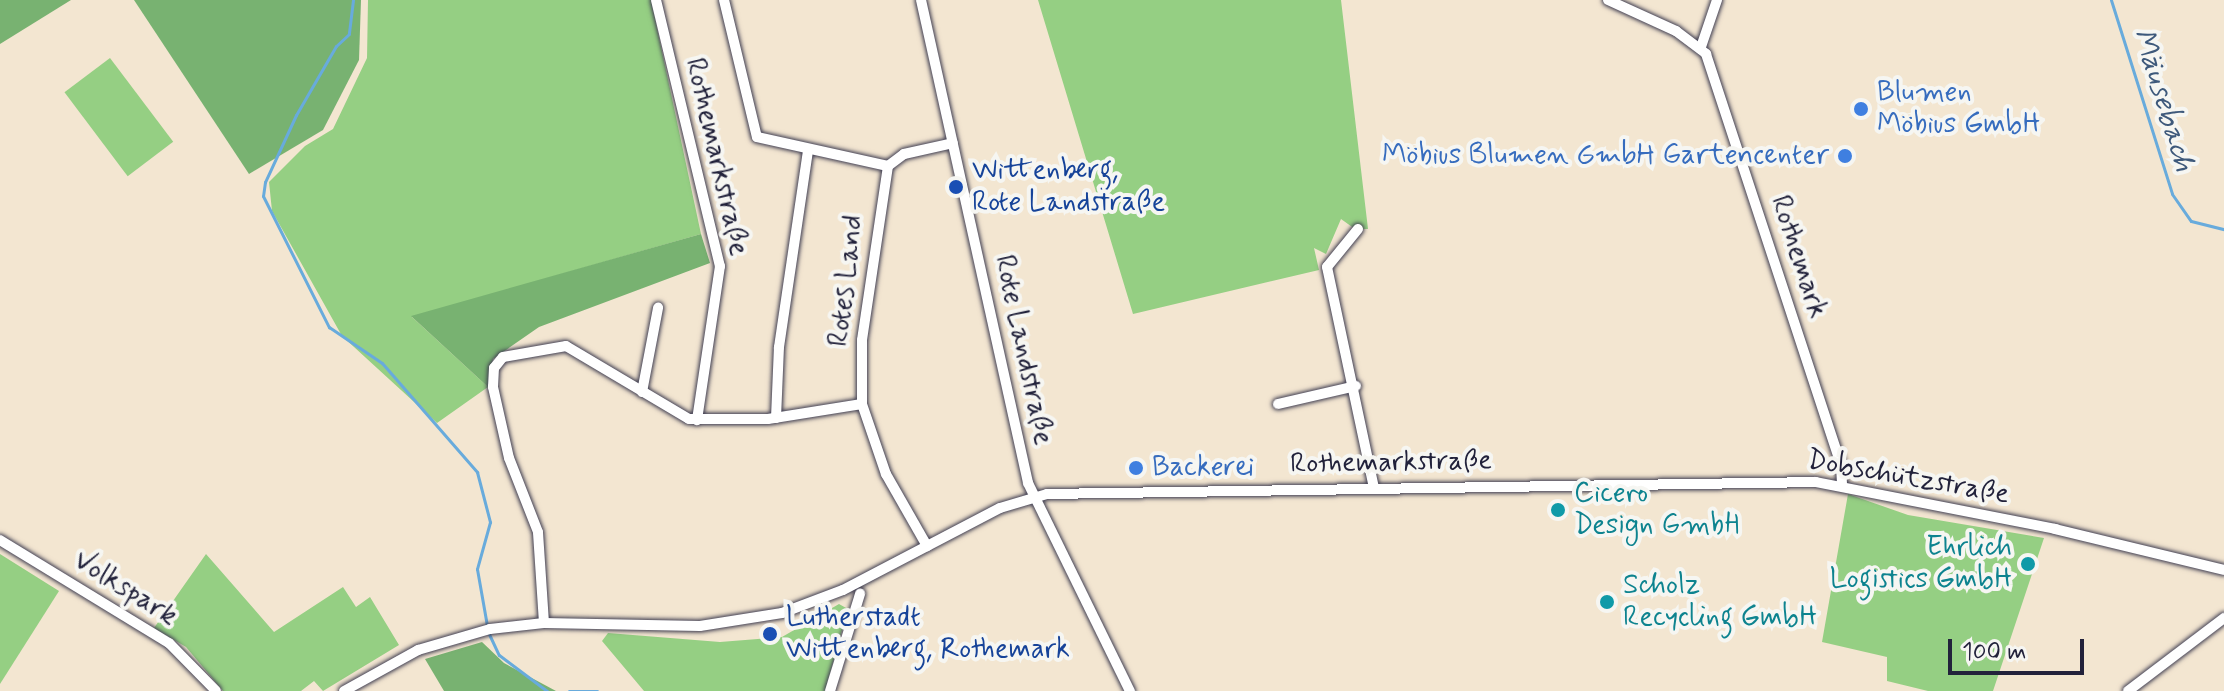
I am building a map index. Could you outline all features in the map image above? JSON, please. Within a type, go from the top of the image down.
[{"type":"street","name":"Rothemarkstraße","points":[[656,0],[720,266],[697,420]]},
{"type":"street","points":[[724,0],[754,133],[808,151],[888,166],[904,154],[953,143]]},
{"type":"street","name":"Rote Landstraße","points":[[921,0],[1034,497],[1130,691]]},
{"type":"street","points":[[1608,0],[1701,47],[1717,0]]},
{"type":"street","name":"Rothemark","points":[[1701,47],[1841,465],[1842,485]]},
{"type":"street","name":"Rotes Land","points":[[776,418],[781,331],[808,151]]},
{"type":"street","name":"Rotes Land","points":[[862,404],[862,340],[888,166]]},
{"type":"street","points":[[1358,229],[1327,267],[1356,386],[1374,488]]},
{"type":"street","points":[[642,392],[658,308]]},
{"type":"street","points":[[544,623],[538,532],[509,458],[493,387],[494,368],[503,357],[559,345],[675,414],[697,420],[776,418],[862,404],[891,486],[927,546]]},
{"type":"street","points":[[1278,404],[1356,386]]},
{"type":"street","name":"Rothemarkstraße","points":[[344,691],[404,656],[498,627],[544,623],[700,626],[764,618],[827,597],[927,546],[1034,497],[1530,485]]},
{"type":"street","name":"Dobschützstraße","points":[[1530,485],[1842,485],[2224,570]]},
{"type":"street","name":"Volkspark","points":[[0,540],[169,643],[216,691]]},
{"type":"street","points":[[830,691],[860,594]]},
{"type":"street","points":[[2128,691],[2224,618]]},
{"type":"green space","points":[[0,0],[71,0],[0,44]]},
{"type":"green space","points":[[134,0],[361,0],[359,60],[323,130],[249,174]]},
{"type":"green space","points":[[368,0],[651,0],[701,234],[412,317],[488,387],[437,423],[342,336],[272,211],[269,182],[305,146],[333,129],[367,58]]},
{"type":"green space","points":[[1038,0],[1341,0],[1368,229],[1355,229],[1341,219],[1326,254],[1314,248],[1319,270],[1133,314]]},
{"type":"green space","points":[[110,58],[173,142],[128,176],[64,92]]},
{"type":"green space","points":[[701,234],[710,263],[539,327],[493,359],[488,387],[411,316]]},
{"type":"green space","points":[[1848,494],[1908,515],[2044,538],[1993,691],[1928,691],[1887,681],[1887,657],[1822,642]]},
{"type":"green space","points":[[0,554],[59,591],[0,684]]},
{"type":"green space","points":[[206,554],[274,632],[343,587],[356,607],[370,597],[399,645],[323,691],[314,681],[301,691],[223,691],[186,647],[154,628]]},
{"type":"green space","points":[[839,604],[848,609],[825,691],[644,691],[602,641],[608,633],[720,642],[782,637]]},
{"type":"green space","points":[[482,642],[504,663],[556,691],[444,691],[425,659]]},
{"type":"waterway","points":[[353,0],[349,34],[336,46],[296,115],[265,182],[263,196],[329,327],[382,363],[477,472],[490,522],[477,569],[487,626]]},
{"type":"waterway","name":"Mäusebach","points":[[2111,0],[2172,194],[2191,221],[2224,229]]},
{"type":"waterway","points":[[489,634],[499,655],[547,691]]},
{"type":"waterway","points":[[569,691],[597,691]]},
{"type":"place","name":"Blumen Möbius GmbH","points":[[1861,109]]},
{"type":"place","name":"Möbius Blumen GmbH Gartencenter","points":[[1845,156]]},
{"type":"place","name":"Wittenberg, Rote Landstraße","points":[[956,187]]},
{"type":"place","name":"Backerei","points":[[1136,468]]},
{"type":"place","name":"Cicero Design GmbH","points":[[1558,510]]},
{"type":"place","name":"Ehrlich Logistics GmbH","points":[[2028,564]]},
{"type":"place","name":"Scholz Recycling GmbH","points":[[1607,602]]},
{"type":"place","name":"Lutherstadt Wittenberg, Rothemark","points":[[770,634]]}]
